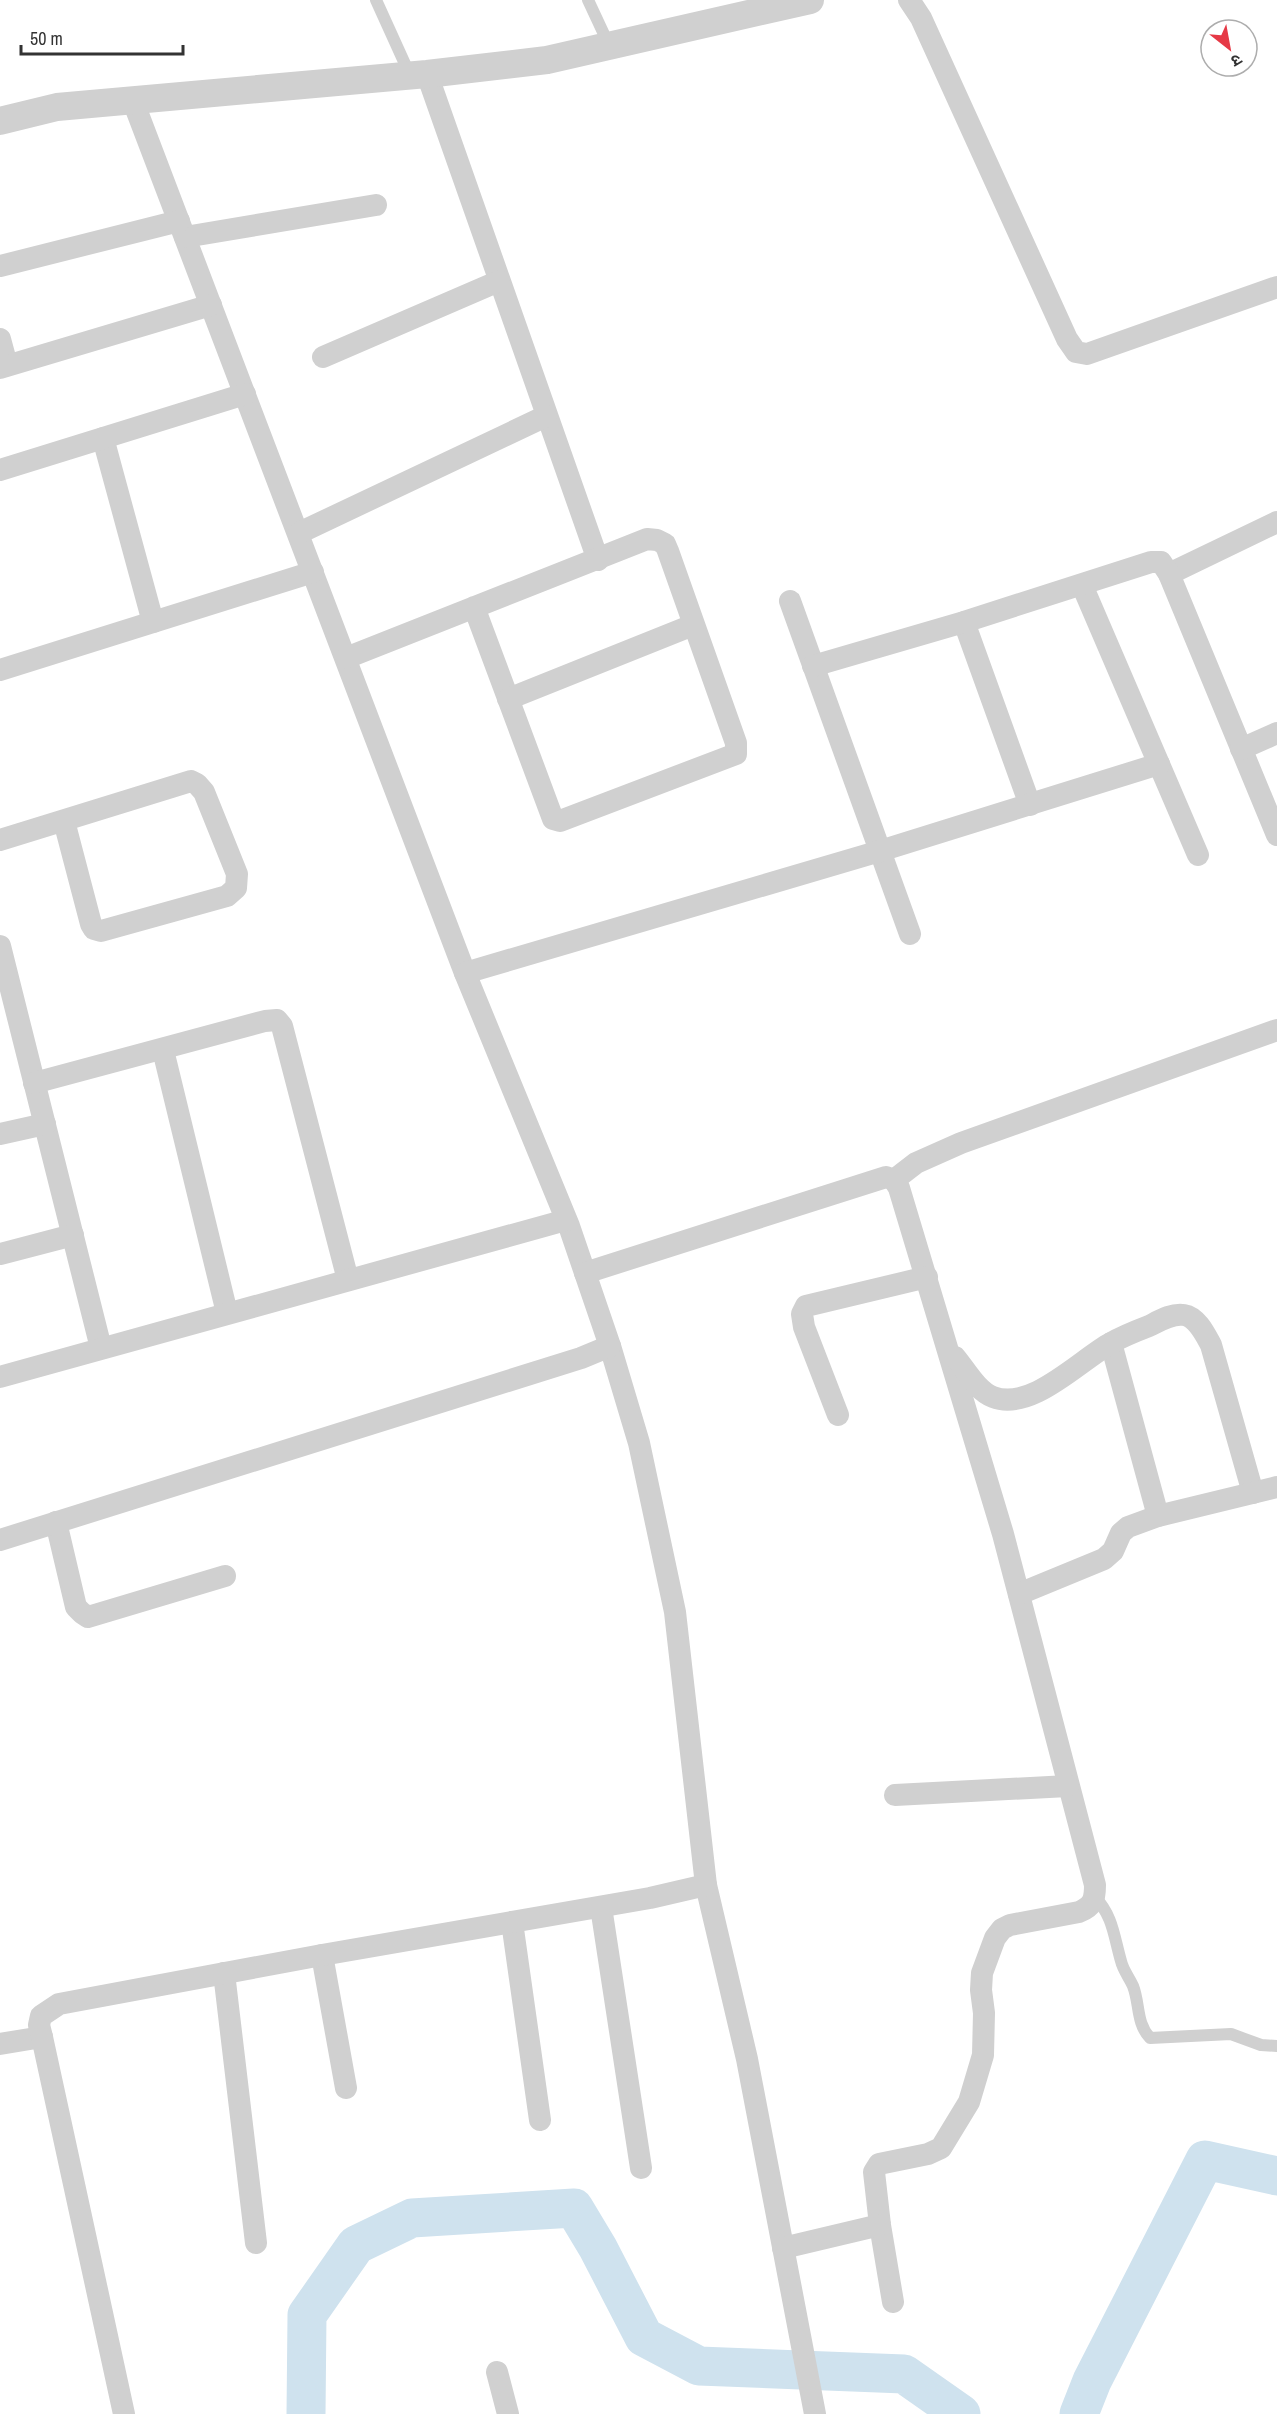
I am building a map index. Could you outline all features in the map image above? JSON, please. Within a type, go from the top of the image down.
[{"type":"street","points":[[0,122],[57,107],[419,75],[548,60],[810,0]]},
{"type":"street","points":[[909,0],[921,18],[1067,339],[1076,352],[1086,354],[1277,287]]},
{"type":"street","points":[[419,75],[499,281],[598,560]]},
{"type":"street","points":[[133,101],[465,973],[567,1220],[610,1346],[639,1443],[675,1612],[706,1885],[747,2059],[815,2414]]},
{"type":"street","points":[[0,266],[182,229],[376,205]]},
{"type":"street","points":[[323,357],[499,281]]},
{"type":"street","points":[[0,339],[4,367],[211,305]]},
{"type":"street","points":[[0,470],[245,394]]},
{"type":"street","points":[[298,533],[546,416]]},
{"type":"street","points":[[103,438],[153,622]]},
{"type":"street","points":[[1169,574],[1277,522]]},
{"type":"street","points":[[346,657],[647,539],[657,540],[665,544],[736,743],[736,754],[560,821],[553,819],[474,608]]},
{"type":"street","points":[[813,666],[964,622],[1151,562],[1161,562],[1169,574],[1277,835]]},
{"type":"street","points":[[0,669],[314,572]]},
{"type":"street","points":[[1082,585],[1198,855]]},
{"type":"street","points":[[790,601],[910,934]]},
{"type":"street","points":[[964,622],[1030,805]]},
{"type":"street","points":[[508,699],[693,626]]},
{"type":"street","points":[[1241,748],[1277,733]]},
{"type":"street","points":[[465,973],[880,851],[1159,764]]},
{"type":"street","points":[[0,840],[190,781],[197,784],[204,792],[237,874],[236,888],[227,896],[101,931],[94,929],[64,821]]},
{"type":"street","points":[[0,946],[101,1348]]},
{"type":"street","points":[[34,1083],[265,1021],[277,1020],[282,1026],[348,1280]]},
{"type":"street","points":[[894,1180],[916,1163],[960,1143],[1276,1037]]},
{"type":"street","points":[[163,1050],[227,1313]]},
{"type":"street","points":[[0,1134],[45,1124]]},
{"type":"street","points":[[585,1272],[886,1177],[894,1180],[899,1188],[927,1277],[1019,1594],[1095,1885],[1095,1898],[1090,1907],[1079,1912],[1010,1925],[1002,1929],[995,1938],[982,1973],[983,2055],[969,2102],[941,2148],[928,2154],[879,2164],[874,2172],[893,2302]]},
{"type":"street","points":[[0,1377],[567,1220]]},
{"type":"street","points":[[0,1254],[73,1235]]},
{"type":"street","points":[[838,1415],[804,1327],[802,1314],[806,1306],[927,1277]]},
{"type":"street","points":[[948,1349],[980,1389],[993,1398],[1014,1399],[1033,1394],[1050,1385],[1111,1343],[1168,1317],[1183,1315],[1193,1319],[1211,1345],[1253,1492]]},
{"type":"street","points":[[1111,1343],[1158,1516]]},
{"type":"street","points":[[0,1540],[581,1358],[610,1346]]},
{"type":"street","points":[[1019,1594],[1104,1559],[1113,1551],[1121,1533],[1128,1527],[1158,1516],[1277,1486]]},
{"type":"street","points":[[56,1522],[76,1607],[88,1617],[225,1576]]},
{"type":"street","points":[[895,1795],[1068,1786]]},
{"type":"street","points":[[124,2414],[39,2025],[41,2016],[59,2004],[706,1885]]},
{"type":"street","points":[[601,1906],[641,2168]]},
{"type":"street","points":[[512,1922],[540,2120]]},
{"type":"street","points":[[322,1955],[346,2088]]},
{"type":"street","points":[[224,1973],[256,2243]]},
{"type":"street","points":[[0,2044],[42,2037]]},
{"type":"street","points":[[783,2248],[880,2225]]},
{"type":"street","points":[[497,2372],[508,2414]]},
{"type":"lane","points":[[376,0],[419,75]]},
{"type":"lane","points":[[588,0],[609,46]]},
{"type":"lane","points":[[1095,1898],[1105,1908],[1113,1925],[1121,1963],[1133,1986],[1140,2020],[1150,2038],[1231,2034],[1261,2045],[1277,2046]]},
{"type":"waterway","points":[[1079,2414],[1092,2381],[1205,2160],[1277,2176]]},
{"type":"waterway","points":[[306,2414],[307,2315],[356,2245],[412,2218],[574,2208],[598,2248],[644,2337],[699,2366],[904,2374],[961,2414]]}]
